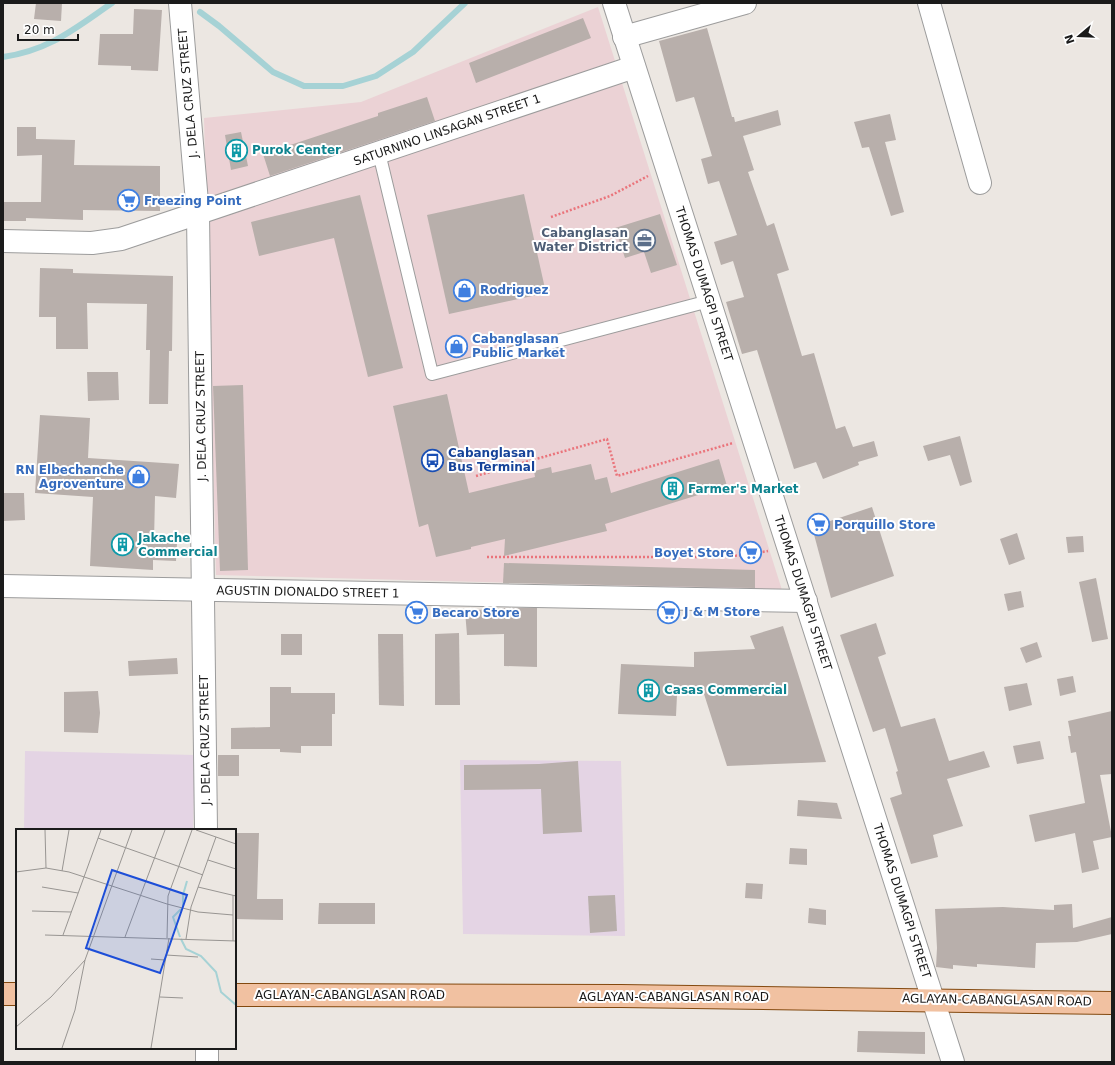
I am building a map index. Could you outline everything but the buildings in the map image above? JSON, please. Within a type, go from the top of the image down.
[{"type":"main road","points":[[3,994],[16,994]]},
{"type":"main road","name":"AGLAYAN-CABANGLASAN ROAD","points":[[236,995],[934,999],[1112,1003]]},
{"type":"street","name":"J. DELA CRUZ STREET","points":[[180,3],[198,214],[206,829]]},
{"type":"street","name":"THOMAS DUMAGPI STREET","points":[[614,3],[953,1062]]},
{"type":"street","points":[[624,37],[745,3]]},
{"type":"street","points":[[929,3],[980,182]]},
{"type":"street","name":"SATURNINO LINSAGAN STREET 1","points":[[3,241],[99,242],[121,239],[634,67]]},
{"type":"street","name":"AGUSTIN DIONALDO STREET 1","points":[[3,586],[806,601]]},
{"type":"street","points":[[207,1049],[207,1062]]},
{"type":"lane","points":[[379,153],[432,374],[709,301]]},
{"type":"path","points":[[551,217],[610,196],[666,166]]},
{"type":"path","points":[[476,476],[607,439],[617,476],[753,438]]},
{"type":"path","points":[[487,557],[731,556],[753,554],[788,546]]},
{"type":"shaded area","name":"Cabanglasan Public Market","points":[[598,7],[782,590],[216,575],[204,118],[361,102]]},
{"type":"shaded area","points":[[25,751],[195,755],[193,829],[24,829]]},
{"type":"shaded area","points":[[460,760],[621,761],[625,936],[463,934]]},
{"type":"waterway","points":[[3,57],[20,54],[48,44],[73,30],[112,3]]},
{"type":"waterway","points":[[200,12],[219,26],[273,72],[304,86],[343,86],[376,76],[413,52],[465,3]]},
{"type":"place","name":"Purok Center","points":[[236,150]]},
{"type":"place","name":"Freezing Point","points":[[128,201]]},
{"type":"place","name":"Cabanglasan Water District","points":[[644,240]]},
{"type":"place","name":"Rodriguez","points":[[464,290]]},
{"type":"place","name":"Cabanglasan Public Market","points":[[457,346]]},
{"type":"place","name":"Cabanglasan Bus Terminal","points":[[433,460]]},
{"type":"place","name":"RN Elbechanche Agroventure","points":[[139,477]]},
{"type":"place","name":"Farmer's Market","points":[[672,489]]},
{"type":"place","name":"Porquillo Store","points":[[819,525]]},
{"type":"place","name":"Jakache Commercial","points":[[122,545]]},
{"type":"place","name":"Boyet Store","points":[[750,553]]},
{"type":"place","name":"J & M Store","points":[[669,612]]},
{"type":"place","name":"Becaro Store","points":[[417,613]]},
{"type":"place","name":"Casas Commercial","points":[[648,690]]}]
